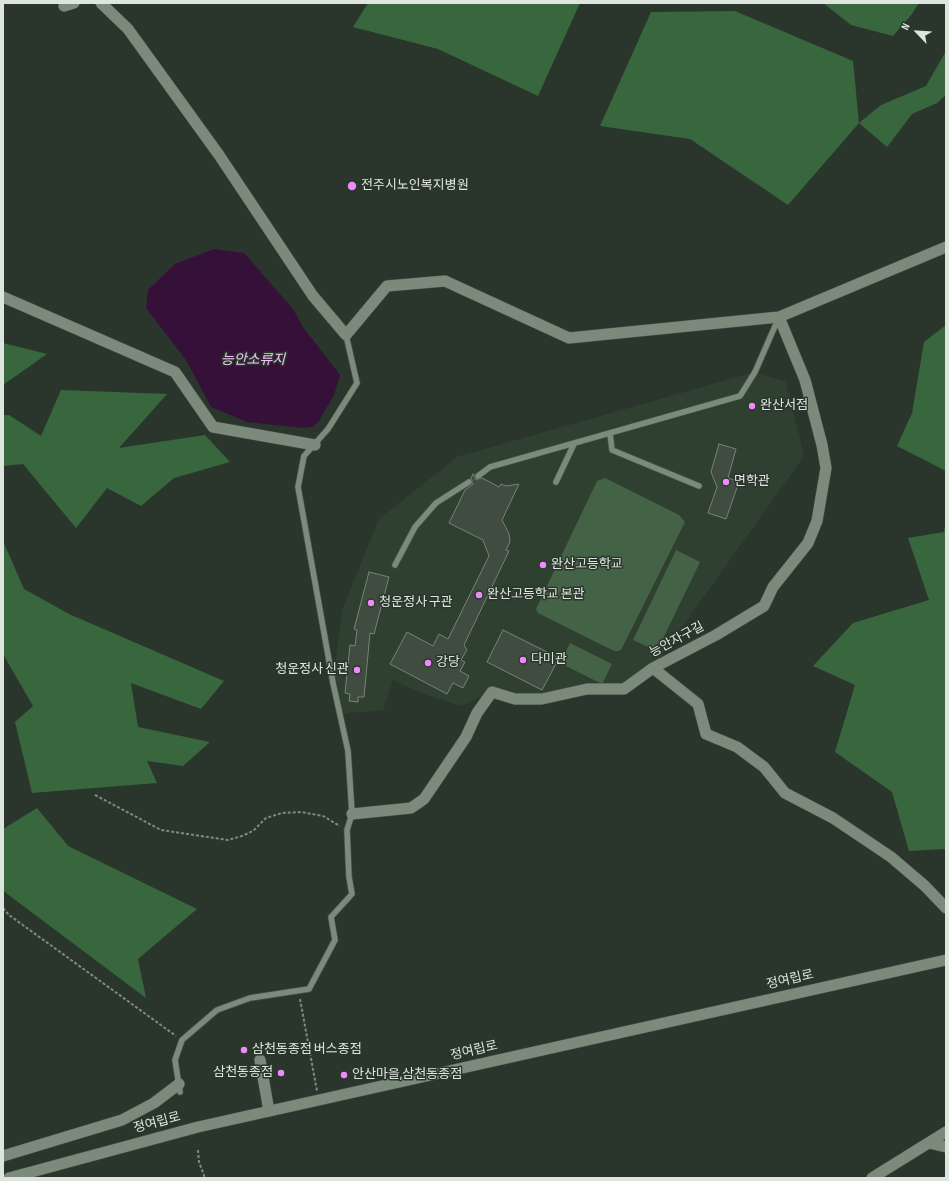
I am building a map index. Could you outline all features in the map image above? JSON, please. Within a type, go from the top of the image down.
[{"type":"street","points":[[101,3],[128,29],[219,155],[313,296],[346,335],[387,286],[445,281],[569,338],[779,317],[946,247]]},
{"type":"street","points":[[3,298],[176,372],[213,428],[315,445]]},
{"type":"street","name":"능안자구길","points":[[352,814],[412,808],[424,799],[466,737],[477,713],[492,692],[515,699],[542,699],[587,689],[624,689],[652,668],[716,635],[764,606],[773,587],[808,543],[817,521],[826,468],[822,445],[805,380],[779,317]]},
{"type":"street","points":[[652,668],[698,704],[706,734],[737,747],[764,767],[785,793],[833,818],[891,857],[925,886],[946,908]]},
{"type":"street","name":"정여립로","points":[[9,1178],[198,1126],[946,960]]},
{"type":"street","points":[[260,1060],[270,1111]]},
{"type":"street","points":[[3,1156],[122,1120],[179,1088]]},
{"type":"street","points":[[872,1178],[946,1132]]},
{"type":"street","points":[[928,1143],[946,1147]]},
{"type":"lane","points":[[478,476],[490,468],[740,396],[755,372],[779,317]]},
{"type":"lane","points":[[179,1088],[174,1060],[182,1040],[217,1010],[250,998],[309,989],[335,940],[331,917],[352,894],[348,877],[346,830],[352,814],[348,751],[332,683],[298,487],[304,456],[328,429],[356,383],[346,335]]},
{"type":"lane","points":[[610,433],[612,450],[699,486]]},
{"type":"lane","points":[[556,482],[574,444]]},
{"type":"lane","points":[[395,565],[419,522],[436,503],[468,482]]},
{"type":"path","points":[[95,795],[161,830],[228,840],[247,834],[266,818],[282,813],[301,812],[323,816],[346,830]]},
{"type":"path","points":[[3,908],[9,915],[182,1040]]},
{"type":"path","points":[[299,991],[319,1100]]},
{"type":"path","points":[[198,1150],[199,1162],[205,1178]]},
{"type":"shaded area","name":"완산고등학교","points":[[755,372],[786,382],[804,456],[653,668],[618,689],[542,699],[492,692],[461,706],[423,694],[393,680],[383,710],[340,714],[333,683],[342,610],[379,519],[457,457]]},
{"type":"shaded area","points":[[605,478],[679,515],[685,522],[622,648],[619,651],[614,651],[538,613],[536,609],[597,481]]},
{"type":"shaded area","points":[[676,550],[700,562],[657,651],[633,640]]},
{"type":"shaded area","points":[[570,643],[612,664],[602,684],[560,663]]},
{"type":"green space","points":[[368,3],[580,3],[538,96],[438,49],[353,27]]},
{"type":"green space","points":[[823,3],[919,3],[912,14],[893,36],[851,25]]},
{"type":"green space","points":[[735,11],[853,61],[859,123],[788,205],[690,139],[600,126],[651,12]]},
{"type":"green space","points":[[946,51],[946,95],[937,103],[912,114],[887,147],[859,123],[881,105],[926,86]]},
{"type":"green space","points":[[946,325],[946,471],[897,446],[912,413],[924,342]]},
{"type":"green space","points":[[3,343],[47,354],[3,385]]},
{"type":"green space","points":[[61,390],[167,394],[119,448],[205,435],[230,462],[174,478],[141,506],[107,488],[76,528],[23,464],[3,466],[3,415],[9,415],[41,436]]},
{"type":"green space","points":[[946,518],[946,849],[909,851],[892,792],[835,752],[855,685],[813,666],[853,623],[929,600],[908,538],[944,532]]},
{"type":"green space","points":[[3,541],[24,589],[69,614],[224,681],[201,709],[131,683],[138,727],[210,742],[183,766],[147,761],[157,783],[32,793],[15,722],[33,706],[3,654]]},
{"type":"green space","points":[[37,808],[68,846],[197,909],[138,959],[146,998],[3,890],[3,829]]},
{"type":"water","name":"능안소류지","points":[[214,249],[244,253],[293,309],[303,327],[340,375],[334,395],[319,421],[312,427],[303,428],[247,422],[211,407],[186,360],[146,308],[148,290],[175,264]]},
{"type":"building","name":"면학관","points":[[719,444],[736,449],[728,478],[739,482],[726,519],[708,513],[717,487],[711,472]]},
{"type":"building","name":"완산고등학교 본관","points":[[473,474],[476,480],[482,478],[499,487],[501,484],[506,486],[519,484],[502,520],[509,534],[510,542],[506,550],[509,551],[464,645],[467,650],[461,660],[465,662],[460,671],[469,676],[463,688],[453,683],[447,694],[390,664],[407,632],[433,646],[439,634],[448,639],[489,556],[483,540],[449,523],[465,490],[473,484],[471,478]]},
{"type":"building","points":[[369,572],[389,577],[374,634],[370,633],[364,697],[358,697],[358,702],[349,701],[350,694],[345,693],[350,645],[355,646],[357,630],[354,629]]},
{"type":"building","name":"다미관","points":[[503,630],[559,658],[542,690],[487,662]]},
{"type":"place","name":"전주시노인복지병원","points":[[352,186]]},
{"type":"place","name":"완산서점","points":[[752,406]]},
{"type":"place","name":"면학관","points":[[726,482]]},
{"type":"place","name":"완산고등학교","points":[[543,565]]},
{"type":"place","name":"완산고등학교 본관","points":[[479,595]]},
{"type":"place","name":"청운정사 구관","points":[[371,603]]},
{"type":"place","name":"다미관","points":[[523,660]]},
{"type":"place","name":"강당","points":[[428,663]]},
{"type":"place","name":"청운정사 신관","points":[[357,670]]},
{"type":"place","name":"삼천동종점 버스종점","points":[[244,1050]]},
{"type":"place","name":"삼천동종점","points":[[281,1073]]},
{"type":"place","name":"안산마을,삼천동종점","points":[[344,1075]]}]
